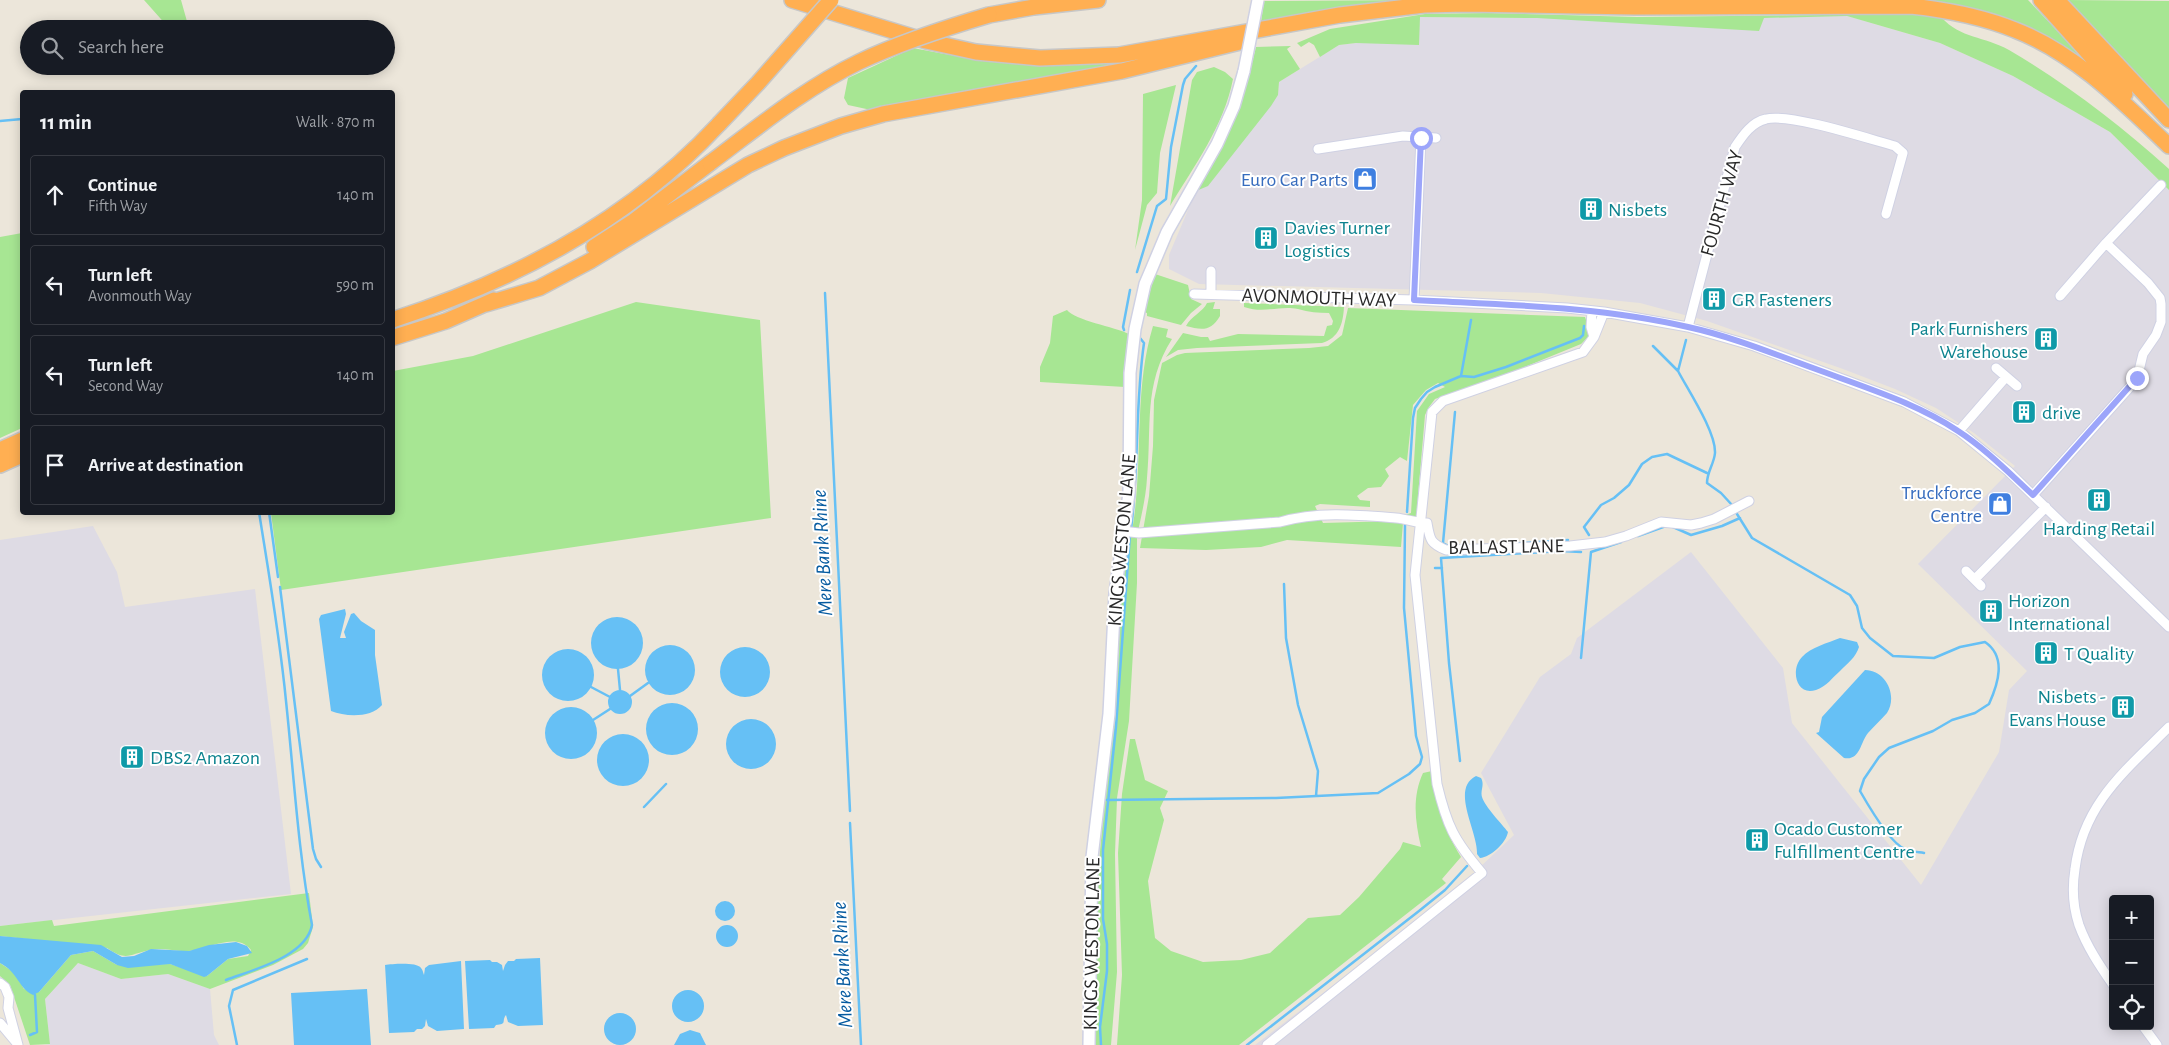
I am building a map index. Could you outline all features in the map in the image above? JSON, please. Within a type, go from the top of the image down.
[{"type":"highway","points":[[792,0],[926,41],[976,52],[1040,58],[1118,55],[1340,15],[1424,5],[1467,4],[1635,8],[1912,6],[1949,10],[2017,30],[2058,53],[2116,96],[2169,145]]},
{"type":"highway","points":[[395,319],[444,304],[544,258],[621,209],[689,156],[758,83],[831,0]]},
{"type":"highway","points":[[395,337],[446,321],[486,304],[586,252],[634,221],[792,102],[858,63],[899,44],[989,15],[1034,6],[1098,0]]},
{"type":"highway","points":[[2041,0],[2068,21],[2169,120]]},
{"type":"highway","points":[[2057,0],[2068,21],[2169,145]]},
{"type":"highway","points":[[486,304],[539,288],[598,256],[712,186],[784,148],[841,126],[883,114],[1122,71],[1340,15]]},
{"type":"highway","points":[[0,450],[20,441]]},
{"type":"highway","points":[[0,465],[20,456]]},
{"type":"street","name":"KINGS WESTON LANE","points":[[1089,1045],[1092,857],[1109,714],[1115,593],[1128,493],[1130,373],[1134,329],[1145,284],[1167,232],[1220,136],[1234,106],[1244,71],[1258,0]]},
{"type":"street","name":"FOURTH WAY","points":[[1688,327],[1735,146],[1742,136],[1756,123],[1765,119],[1783,118],[1822,126],[1895,146],[1903,153],[1886,214]]},
{"type":"street","points":[[1318,149],[1403,136],[1436,138]]},
{"type":"street","points":[[1414,300],[1421,138]]},
{"type":"street","points":[[2060,296],[2106,243],[2161,185]]},
{"type":"street","points":[[2033,495],[2137,378],[2142,354],[2156,335],[2161,322],[2160,298],[2148,283],[2106,243]]},
{"type":"street","points":[[1211,271],[1211,293]]},
{"type":"street","name":"AVONMOUTH WAY","points":[[1194,294],[1414,300],[1604,312],[1688,327],[1754,346],[1904,402],[1959,432],[2000,464],[2169,627]]},
{"type":"street","points":[[1592,311],[1591,326],[1594,337]]},
{"type":"street","points":[[1267,1045],[1482,873],[1454,838],[1445,818],[1437,784],[1416,575],[1430,421],[1432,412],[1443,401],[1576,355],[1589,346],[1604,312]]},
{"type":"street","points":[[1996,368],[2017,386]]},
{"type":"street","points":[[1959,432],[2006,377]]},
{"type":"street","name":"BALLAST LANE","points":[[1420,523],[1427,523],[1430,538],[1434,545],[1446,550],[1570,546],[1605,542],[1626,536],[1660,522],[1691,525],[1701,523],[1714,519],[1749,501]]},
{"type":"street","points":[[1966,571],[1978,582],[2046,507]]},
{"type":"street","points":[[1122,531],[1140,533],[1280,522],[1299,516],[1318,514],[1399,518],[1420,523]]},
{"type":"street","points":[[2109,979],[2089,947],[2077,917],[2073,894],[2079,846],[2089,818],[2104,795],[2118,778],[2169,727]]},
{"type":"street","points":[[0,983],[5,987],[9,996],[8,1008],[18,1044]]},
{"type":"street","points":[[0,1018],[8,1008]]},
{"type":"street","points":[[0,1023],[18,1044]]},
{"type":"street","points":[[2146,1030],[2157,1045]]},
{"type":"shaded area","points":[[1847,16],[1940,43],[2013,76],[2110,132],[2169,190],[2169,1045],[1255,1045],[1445,900],[1514,835],[1481,773],[1540,677],[1571,654],[1577,638],[1691,552],[1783,668],[1792,723],[1921,885],[1999,752],[2009,690],[2027,671],[1918,564],[2015,466],[1974,433],[1936,408],[1895,389],[1843,369],[1707,321],[1640,303],[1541,293],[1199,284],[1169,269],[1169,255],[1196,191],[1278,95],[1279,82],[1339,45],[1356,43],[1420,17]]},
{"type":"shaded area","points":[[93,526],[117,572],[125,607],[255,589],[291,894],[0,926],[0,540]]},
{"type":"shaded area","points":[[78,963],[121,979],[168,974],[210,989],[214,1035],[219,1045],[45,1045],[50,1044],[45,999]]},
{"type":"green space","points":[[144,0],[181,0],[187,20],[162,20]]},
{"type":"green space","points":[[1426,0],[1261,22],[1264,1]]},
{"type":"green space","points":[[1914,0],[2028,0],[2096,72],[1983,12],[1941,2]]},
{"type":"green space","points":[[2068,0],[2169,1],[2169,108]]},
{"type":"green space","points":[[1488,13],[1637,17],[1915,14],[1941,17],[1965,33],[2009,50],[2092,105],[2169,169],[2169,190],[2110,132],[2013,76],[1940,43],[1847,16],[1764,18],[1759,31],[1537,18],[1420,17],[1419,45],[1356,43],[1339,45],[1320,57],[1314,45],[1309,42],[1301,47],[1297,43],[1330,29],[1425,14]]},
{"type":"green space","points":[[1291,46],[1287,49],[1300,69],[1279,82],[1278,95],[1271,106],[1208,186],[1196,191],[1238,104],[1256,47]]},
{"type":"green space","points":[[913,48],[990,61],[1041,65],[1119,62],[1120,65],[871,110],[848,105],[844,98],[848,78]]},
{"type":"green space","points":[[1214,67],[1225,72],[1233,79],[1229,96],[1207,145],[1170,206],[1192,80],[1197,72]]},
{"type":"green space","points":[[1176,85],[1160,153],[1157,193],[1147,205],[1135,250],[1142,200],[1143,94]]},
{"type":"green space","points":[[20,233],[20,429],[0,438],[0,237]]},
{"type":"green space","points":[[1155,274],[1188,285],[1191,299],[1202,304],[1181,325],[1147,316],[1147,313],[1144,312]]},
{"type":"green space","points":[[636,302],[760,320],[771,518],[281,590],[271,515],[395,515],[395,371],[473,356]]},
{"type":"green space","points":[[1215,302],[1213,309],[1220,309],[1220,316],[1213,325],[1201,329],[1186,326],[1207,303]]},
{"type":"green space","points":[[1244,303],[1344,307],[1343,319],[1336,334],[1328,341],[1322,343],[1197,348],[1178,350],[1166,357],[1183,333],[1208,337],[1210,341],[1238,334],[1324,336],[1327,326],[1332,325],[1333,321],[1329,313],[1291,308],[1259,310],[1244,307]]},
{"type":"green space","points":[[1348,308],[1585,317],[1588,326],[1587,333],[1589,333],[1588,337],[1581,344],[1515,371],[1435,399],[1425,415],[1416,519],[1405,515],[1411,513],[1417,411],[1429,394],[1445,387],[1438,383],[1426,390],[1413,405],[1407,461],[1400,457],[1385,469],[1389,476],[1381,487],[1368,488],[1357,496],[1360,500],[1370,501],[1370,507],[1320,504],[1315,506],[1323,523],[1394,521],[1403,523],[1401,547],[1287,540],[1261,547],[1206,550],[1140,548],[1149,496],[1154,400],[1162,363],[1185,353],[1328,346],[1342,335]]},
{"type":"green space","points":[[1067,310],[1078,317],[1129,334],[1125,387],[1040,382],[1040,367],[1050,343],[1053,316]]},
{"type":"green space","points":[[1153,326],[1168,329],[1166,337],[1172,339],[1163,356],[1153,389],[1150,406],[1146,491],[1138,531],[1132,531],[1138,480],[1143,376]]},
{"type":"green space","points":[[1127,534],[1137,534],[1137,583],[1129,721],[1117,798],[1115,854],[1117,972],[1111,1045],[1093,1045],[1097,887],[1110,734],[1118,597]]},
{"type":"green space","points":[[1130,739],[1135,739],[1145,780],[1168,791],[1160,808],[1164,820],[1148,881],[1155,938],[1171,951],[1203,962],[1241,960],[1270,953],[1308,918],[1340,915],[1359,897],[1400,849],[1403,842],[1421,847],[1417,828],[1416,800],[1423,773],[1432,771],[1442,816],[1461,857],[1442,879],[1446,883],[1239,1045],[1117,1045],[1122,975],[1118,853],[1122,794]]},
{"type":"green space","points":[[309,893],[313,927],[308,943],[303,949],[273,965],[210,989],[168,974],[121,979],[78,963],[45,999],[50,1044],[30,1045],[10,985],[0,976],[0,963],[15,973],[24,989],[39,992],[71,955],[93,951],[117,965],[170,964],[207,976],[228,959],[248,956],[251,950],[238,942],[230,942],[189,951],[155,949],[124,956],[107,948],[0,936],[0,926],[52,920],[54,926]]},
{"type":"water","points":[[345,609],[346,614],[340,638],[346,638],[344,632],[351,614],[354,613],[361,621],[375,630],[375,655],[382,705],[372,712],[365,714],[351,715],[331,711],[319,619],[321,615]]},
{"type":"water","points":[[617,617],[627,619],[635,625],[641,633],[643,643],[641,653],[635,661],[627,667],[617,669],[607,667],[599,661],[593,653],[591,643],[593,633],[599,625],[607,619]]},
{"type":"water","points":[[1840,638],[1857,642],[1859,647],[1849,663],[1823,687],[1809,691],[1800,686],[1797,681],[1796,668],[1802,657],[1820,646]]},
{"type":"water","points":[[665,645],[675,645],[688,652],[695,665],[695,675],[688,688],[675,695],[665,695],[656,691],[649,684],[645,675],[645,665],[649,656],[656,649]]},
{"type":"water","points":[[745,647],[755,649],[763,654],[768,662],[770,672],[768,682],[763,690],[755,695],[745,697],[735,695],[727,690],[722,682],[720,672],[722,662],[727,654],[735,649]]},
{"type":"water","points":[[568,649],[582,653],[590,661],[594,675],[590,689],[582,697],[568,701],[554,697],[546,689],[542,675],[546,661],[554,653]]},
{"type":"water","points":[[1865,670],[1879,674],[1884,679],[1890,692],[1890,706],[1887,713],[1865,737],[1857,754],[1853,757],[1844,758],[1816,733],[1819,732],[1822,717]]},
{"type":"water","points":[[620,690],[628,694],[632,702],[628,710],[620,714],[612,710],[608,702],[612,694]]},
{"type":"water","points":[[667,703],[677,703],[691,710],[698,724],[698,734],[691,748],[677,755],[667,755],[657,751],[650,744],[646,734],[646,724],[650,714],[657,707]]},
{"type":"water","points":[[571,707],[581,709],[589,715],[595,723],[597,733],[595,743],[589,751],[581,757],[571,759],[561,757],[553,751],[547,743],[545,733],[547,723],[553,715],[561,709]]},
{"type":"water","points":[[751,719],[765,723],[772,730],[776,744],[772,758],[765,765],[751,769],[737,765],[730,758],[726,744],[730,730],[737,723]]},
{"type":"water","points":[[618,734],[628,734],[637,738],[645,746],[649,760],[645,774],[637,782],[628,786],[618,786],[609,782],[601,774],[597,765],[597,755],[601,746],[609,738]]},
{"type":"water","points":[[1476,776],[1481,778],[1482,781],[1484,801],[1508,832],[1504,841],[1497,849],[1489,855],[1480,858],[1477,854],[1465,800],[1465,790],[1469,782]]},
{"type":"water","points":[[725,901],[732,904],[735,911],[732,918],[725,921],[718,918],[715,911],[718,904]]},
{"type":"water","points":[[727,925],[737,932],[738,936],[731,946],[727,947],[717,940],[716,936],[723,926]]},
{"type":"water","points":[[0,936],[101,945],[122,957],[134,956],[151,949],[189,951],[209,945],[236,942],[247,946],[252,953],[228,959],[204,977],[170,964],[128,968],[117,965],[93,951],[71,955],[39,992],[33,995],[24,988],[11,971],[0,963]]},
{"type":"water","points":[[540,958],[543,1025],[518,1026],[508,1022],[506,1015],[503,1023],[496,1025],[494,1028],[469,1029],[465,961],[490,960],[502,965],[503,971],[508,961]]},
{"type":"water","points":[[461,961],[464,1029],[437,1031],[428,1026],[426,1019],[425,1026],[422,1029],[417,1029],[414,1032],[389,1033],[385,965],[404,964],[419,966],[424,975],[425,968],[429,965]]},
{"type":"water","points":[[367,989],[371,1045],[294,1045],[291,993]]},
{"type":"water","points":[[688,990],[694,991],[699,995],[703,1000],[703,1012],[699,1017],[694,1021],[688,1022],[682,1021],[677,1017],[673,1012],[672,1006],[673,1000],[677,995],[682,991]]},
{"type":"water","points":[[620,1013],[632,1017],[636,1029],[632,1041],[620,1045],[608,1041],[604,1029],[608,1017]]},
{"type":"water","points":[[690,1030],[700,1033],[706,1045],[674,1045],[680,1034]]},
{"type":"waterway","points":[[1137,272],[1157,206],[1166,199],[1171,147],[1183,85],[1185,79],[1196,66]]},
{"type":"waterway","points":[[0,121],[20,119]]},
{"type":"waterway","points":[[1124,330],[1130,290]]},
{"type":"waterway","name":"Mere Bank Rhine","points":[[825,293],[850,811]]},
{"type":"waterway","points":[[1461,376],[1471,320]]},
{"type":"waterway","points":[[1407,512],[1413,418],[1415,408],[1427,392],[1461,376],[1474,377],[1506,367],[1580,338],[1583,335],[1584,326]]},
{"type":"waterway","points":[[1131,529],[1139,390],[1144,343],[1140,338]]},
{"type":"waterway","points":[[1686,340],[1678,371],[1706,423],[1714,444],[1715,453],[1707,483],[1721,493],[1732,505]]},
{"type":"waterway","points":[[1653,346],[1678,371]]},
{"type":"waterway","points":[[1450,547],[1443,543],[1455,412]]},
{"type":"waterway","points":[[1589,535],[1584,527],[1601,505],[1614,498],[1629,485],[1642,464],[1652,457],[1667,454],[1707,473]]},
{"type":"waterway","points":[[1737,514],[1752,538],[1850,595],[1857,606],[1862,628],[1870,638],[1893,656],[1934,658],[1960,647],[1985,642],[1996,655],[1999,671],[1989,704],[1975,713],[1952,720],[1933,731],[1889,748],[1879,757],[1864,779],[1860,791],[1893,840],[1905,849],[1924,853]]},
{"type":"waterway","points":[[226,980],[263,967],[289,954],[300,946],[308,936],[312,925],[300,841],[281,654],[259,515]]},
{"type":"waterway","points":[[269,515],[278,577]]},
{"type":"waterway","points":[[1673,527],[1691,535],[1722,526],[1740,518]]},
{"type":"waterway","points":[[1107,800],[1276,798],[1378,793],[1409,774],[1420,764],[1422,757],[1416,736],[1404,608],[1405,525]]},
{"type":"waterway","points":[[1638,536],[1666,526]]},
{"type":"waterway","points":[[1101,1045],[1100,1027],[1107,971],[1107,944],[1103,919],[1103,850],[1116,727],[1130,534]]},
{"type":"waterway","points":[[1507,544],[1568,540]]},
{"type":"waterway","points":[[1581,658],[1591,552],[1621,542]]},
{"type":"waterway","points":[[1460,761],[1449,663],[1441,558],[1562,551],[1581,552]]},
{"type":"waterway","points":[[1435,568],[1442,568]]},
{"type":"waterway","points":[[1284,584],[1286,638],[1298,705],[1318,771],[1316,796]]},
{"type":"waterway","points":[[280,587],[313,849],[321,867]]},
{"type":"waterway","points":[[618,669],[620,690]]},
{"type":"waterway","points":[[630,696],[648,683]]},
{"type":"waterway","points":[[591,687],[610,697]]},
{"type":"waterway","points":[[593,720],[610,709]]},
{"type":"waterway","points":[[644,807],[666,784]]},
{"type":"waterway","name":"Mere Bank Rhine","points":[[850,823],[861,1045]]},
{"type":"waterway","points":[[1247,1045],[1445,890],[1467,866]]},
{"type":"waterway","points":[[237,1045],[229,1006],[233,990],[307,959]]},
{"type":"waterway","points":[[30,1035],[37,1032],[35,995]]},
{"type":"place","name":"Euro Car Parts","points":[[1365,179]]},
{"type":"place","name":"Nisbets","points":[[1591,209]]},
{"type":"place","name":"Davies Turner Logistics","points":[[1266,238]]},
{"type":"place","name":"GR Fasteners","points":[[1714,299]]},
{"type":"place","name":"Park Furnishers Warehouse","points":[[2046,339]]},
{"type":"place","name":"drive","points":[[2024,412]]},
{"type":"place","name":"Harding Retail","points":[[2099,500]]},
{"type":"place","name":"Truckforce Centre","points":[[2000,504]]},
{"type":"place","name":"Horizon International","points":[[1991,611]]},
{"type":"place","name":"T Quality","points":[[2046,653]]},
{"type":"place","name":"Nisbets - Evans House","points":[[2123,707]]},
{"type":"place","name":"DBS2 Amazon","points":[[132,757]]},
{"type":"place","name":"Ocado Customer Fulfillment Centre","points":[[1757,840]]},
{"type":"route","points":[[1421,138],[1414,300],[1566,308],[1604,312],[1688,327],[1754,346],[1904,402],[1940,420],[1959,432],[2000,464],[2033,495],[2137,378]]}]
